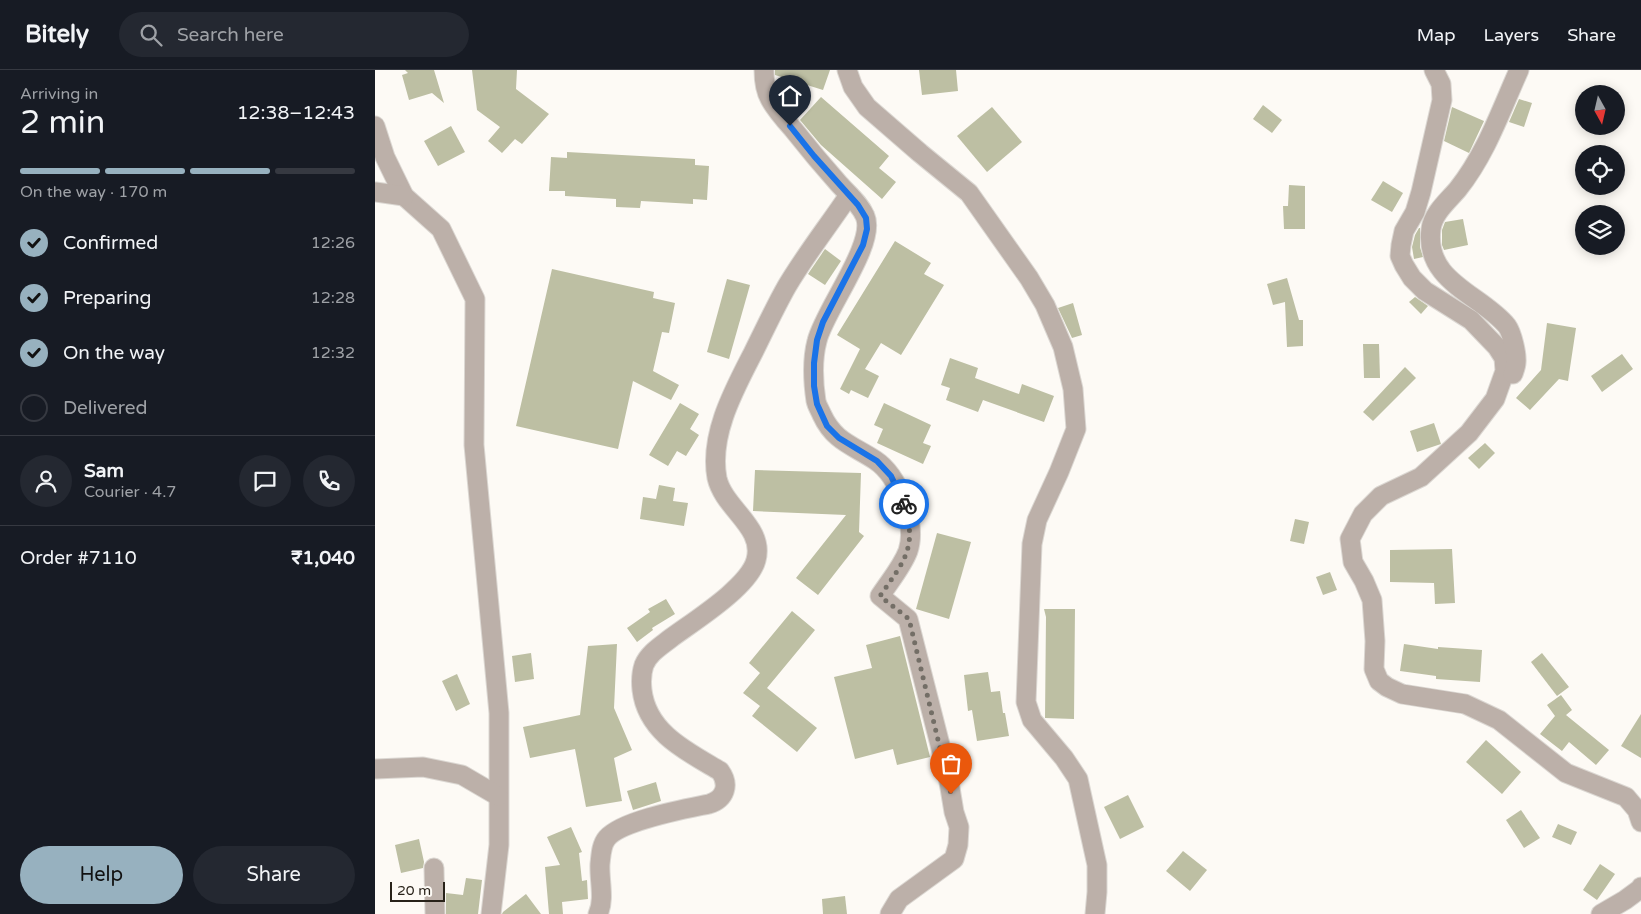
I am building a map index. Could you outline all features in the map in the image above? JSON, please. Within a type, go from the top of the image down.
[{"type":"street","points":[[764,70],[764,83],[770,98],[778,110],[814,156],[858,205],[866,218],[867,229],[863,245],[823,322],[817,340],[814,363],[815,395],[827,426],[839,438],[877,461],[891,476],[904,502],[909,521],[908,550],[880,596],[909,619],[959,827],[958,845],[954,859],[899,899],[891,914]]},
{"type":"street","points":[[847,70],[853,86],[867,107],[969,193],[1029,278],[1045,305],[1063,347],[1073,390],[1076,430],[1037,520],[1032,544],[1026,702],[1033,720],[1064,758],[1078,779],[1097,865],[1095,914]]},
{"type":"street","points":[[1434,70],[1441,84],[1442,100],[1421,192],[1415,212],[1405,231],[1400,256],[1412,278],[1425,291],[1471,320],[1497,346],[1504,358],[1505,371],[1495,400]]},
{"type":"street","points":[[1519,70],[1479,157],[1462,184],[1434,218],[1431,230],[1433,256],[1439,268],[1450,280],[1508,327],[1513,342],[1516,363],[1513,376],[1469,433],[1421,477],[1381,496],[1363,514],[1350,539],[1353,562],[1364,581],[1371,600],[1375,641],[1374,669],[1379,681],[1402,694],[1465,704],[1499,720],[1566,773],[1627,797],[1637,810],[1641,822]]},
{"type":"street","points":[[375,126],[385,157],[404,196],[441,229],[475,299],[474,445],[499,713],[499,845],[491,914]]},
{"type":"street","points":[[375,192],[404,196]]},
{"type":"street","points":[[598,914],[601,902],[600,866],[603,846],[607,838],[623,826],[709,804],[722,797],[726,784],[725,778],[720,771],[680,748],[663,734],[649,712],[642,694],[641,677],[645,663],[654,650],[726,597],[749,576],[756,562],[759,548],[754,534],[728,502],[717,480],[715,456],[719,436],[731,395],[787,285],[849,195]]},
{"type":"street","points":[[375,769],[423,767],[462,775],[498,796]]},
{"type":"street","points":[[434,868],[435,914]]},
{"type":"street","points":[[1601,914],[1625,900],[1641,887]]},
{"type":"building","points":[[405,70],[434,70],[444,103],[432,93],[409,100],[402,75],[408,73]]},
{"type":"building","points":[[472,70],[517,70],[516,89],[549,114],[522,144],[515,139],[502,153],[488,141],[500,127],[477,110]]},
{"type":"building","points":[[775,70],[830,70],[823,90],[775,75]]},
{"type":"building","points":[[919,70],[956,70],[958,91],[922,95]]},
{"type":"building","points":[[821,97],[889,156],[879,168],[896,182],[882,199],[821,145],[800,120]]},
{"type":"building","points":[[1519,99],[1532,103],[1524,127],[1509,122]]},
{"type":"building","points":[[1263,105],[1282,120],[1272,133],[1253,119]]},
{"type":"building","points":[[992,107],[1022,142],[987,172],[957,136]]},
{"type":"building","points":[[1452,107],[1484,121],[1469,153],[1444,141]]},
{"type":"building","points":[[451,126],[465,152],[438,166],[424,141]]},
{"type":"building","points":[[567,152],[695,159],[695,165],[709,166],[707,200],[693,199],[693,204],[641,201],[640,208],[616,207],[616,199],[565,196],[565,191],[549,191],[551,157],[567,158]]},
{"type":"building","points":[[1383,181],[1403,193],[1392,212],[1371,200]]},
{"type":"building","points":[[1289,185],[1305,186],[1305,229],[1284,229],[1283,206],[1288,206]]},
{"type":"building","points":[[1463,219],[1468,245],[1444,250],[1442,230],[1445,222]]},
{"type":"building","points":[[1419,228],[1420,247],[1423,257],[1414,259],[1412,247]]},
{"type":"building","points":[[895,241],[931,263],[924,274],[944,285],[901,355],[881,343],[865,369],[879,376],[868,398],[851,390],[849,394],[840,389],[860,349],[837,335]]},
{"type":"building","points":[[825,249],[841,261],[825,285],[808,274]]},
{"type":"building","points":[[552,269],[654,292],[653,298],[675,303],[669,333],[662,332],[653,371],[679,385],[671,400],[633,381],[618,449],[516,426]]},
{"type":"building","points":[[1287,278],[1299,320],[1303,320],[1303,346],[1287,347],[1285,302],[1273,305],[1267,284]]},
{"type":"building","points":[[727,279],[750,285],[729,359],[707,352]]},
{"type":"building","points":[[1415,297],[1428,306],[1421,314],[1409,302]]},
{"type":"building","points":[[1073,303],[1082,335],[1072,338],[1058,308]]},
{"type":"building","points":[[1547,323],[1576,328],[1568,381],[1559,379],[1530,410],[1516,398],[1541,370]]},
{"type":"building","points":[[1363,344],[1379,344],[1380,378],[1364,378]]},
{"type":"building","points":[[1622,354],[1633,369],[1602,392],[1591,376]]},
{"type":"building","points":[[950,358],[978,368],[975,378],[1019,394],[1022,384],[1054,396],[1044,422],[983,400],[978,412],[946,400],[950,388],[941,385]]},
{"type":"building","points":[[1405,367],[1416,378],[1373,421],[1363,412]]},
{"type":"building","points":[[680,403],[699,414],[690,429],[699,435],[686,456],[677,451],[668,466],[649,455]]},
{"type":"building","points":[[884,403],[931,425],[923,443],[931,446],[923,464],[877,443],[883,429],[874,425]]},
{"type":"building","points":[[1434,423],[1441,444],[1417,452],[1410,431]]},
{"type":"building","points":[[1485,443],[1495,453],[1479,469],[1468,458]]},
{"type":"building","points":[[755,470],[861,473],[859,532],[864,536],[818,595],[796,578],[846,515],[753,511]]},
{"type":"building","points":[[659,485],[675,488],[673,501],[688,503],[684,526],[640,519],[643,497],[656,499]]},
{"type":"building","points":[[1295,519],[1309,522],[1304,544],[1290,541]]},
{"type":"building","points":[[937,533],[971,542],[949,619],[916,609]]},
{"type":"building","points":[[1452,549],[1455,603],[1435,604],[1434,583],[1390,582],[1390,550]]},
{"type":"building","points":[[1330,572],[1337,590],[1323,595],[1316,577]]},
{"type":"building","points":[[666,599],[675,614],[652,628],[653,630],[637,642],[627,628],[650,612],[648,609]]},
{"type":"building","points":[[1044,609],[1075,609],[1074,719],[1045,718],[1046,617]]},
{"type":"building","points":[[792,611],[815,630],[767,688],[817,728],[797,752],[752,716],[760,706],[743,693],[760,673],[749,663]]},
{"type":"building","points":[[900,636],[930,757],[897,765],[893,749],[855,759],[834,677],[872,668],[866,645]]},
{"type":"building","points":[[617,644],[614,708],[632,750],[614,758],[622,801],[586,807],[575,749],[530,758],[523,727],[580,715],[588,646]]},
{"type":"building","points":[[1404,644],[1438,649],[1438,647],[1482,650],[1480,682],[1436,679],[1436,676],[1400,671]]},
{"type":"building","points":[[531,653],[534,679],[515,682],[512,656]]},
{"type":"building","points":[[1542,653],[1569,687],[1557,696],[1531,662]]},
{"type":"building","points":[[988,672],[991,692],[1000,691],[1009,736],[977,741],[972,710],[968,711],[964,675]]},
{"type":"building","points":[[457,674],[470,704],[456,711],[442,681]]},
{"type":"building","points":[[1561,695],[1572,710],[1566,715],[1609,750],[1596,765],[1569,742],[1562,751],[1540,734],[1555,716],[1547,705]]},
{"type":"building","points":[[1641,714],[1641,758],[1621,746]]},
{"type":"building","points":[[1486,740],[1521,772],[1502,794],[1466,762]]},
{"type":"building","points":[[656,782],[661,801],[633,810],[627,791]]},
{"type":"building","points":[[1128,795],[1144,827],[1120,839],[1104,807]]},
{"type":"building","points":[[1521,810],[1540,838],[1524,848],[1506,820]]},
{"type":"building","points":[[1558,824],[1577,832],[1571,845],[1552,837]]},
{"type":"building","points":[[571,827],[582,852],[579,853],[582,881],[587,880],[588,899],[562,902],[563,914],[549,914],[545,867],[560,865],[547,837]]},
{"type":"building","points":[[419,839],[424,862],[423,868],[401,873],[395,845]]},
{"type":"building","points":[[1183,851],[1207,870],[1190,891],[1166,871]]},
{"type":"building","points":[[1600,864],[1615,874],[1597,900],[1583,890]]},
{"type":"building","points":[[466,878],[482,880],[478,914],[446,914],[446,893],[463,895]]},
{"type":"building","points":[[526,894],[541,914],[502,914],[503,912]]},
{"type":"building","points":[[845,896],[847,914],[823,914],[822,899]]},
{"type":"way so far","points":[[904,504],[909,521],[908,550],[880,596],[909,619],[951,794]]},
{"type":"route","points":[[790,126],[858,205],[866,218],[867,229],[863,245],[855,264],[823,322],[817,340],[814,386],[817,404],[827,426],[839,438],[877,461],[891,476],[904,504]]}]
